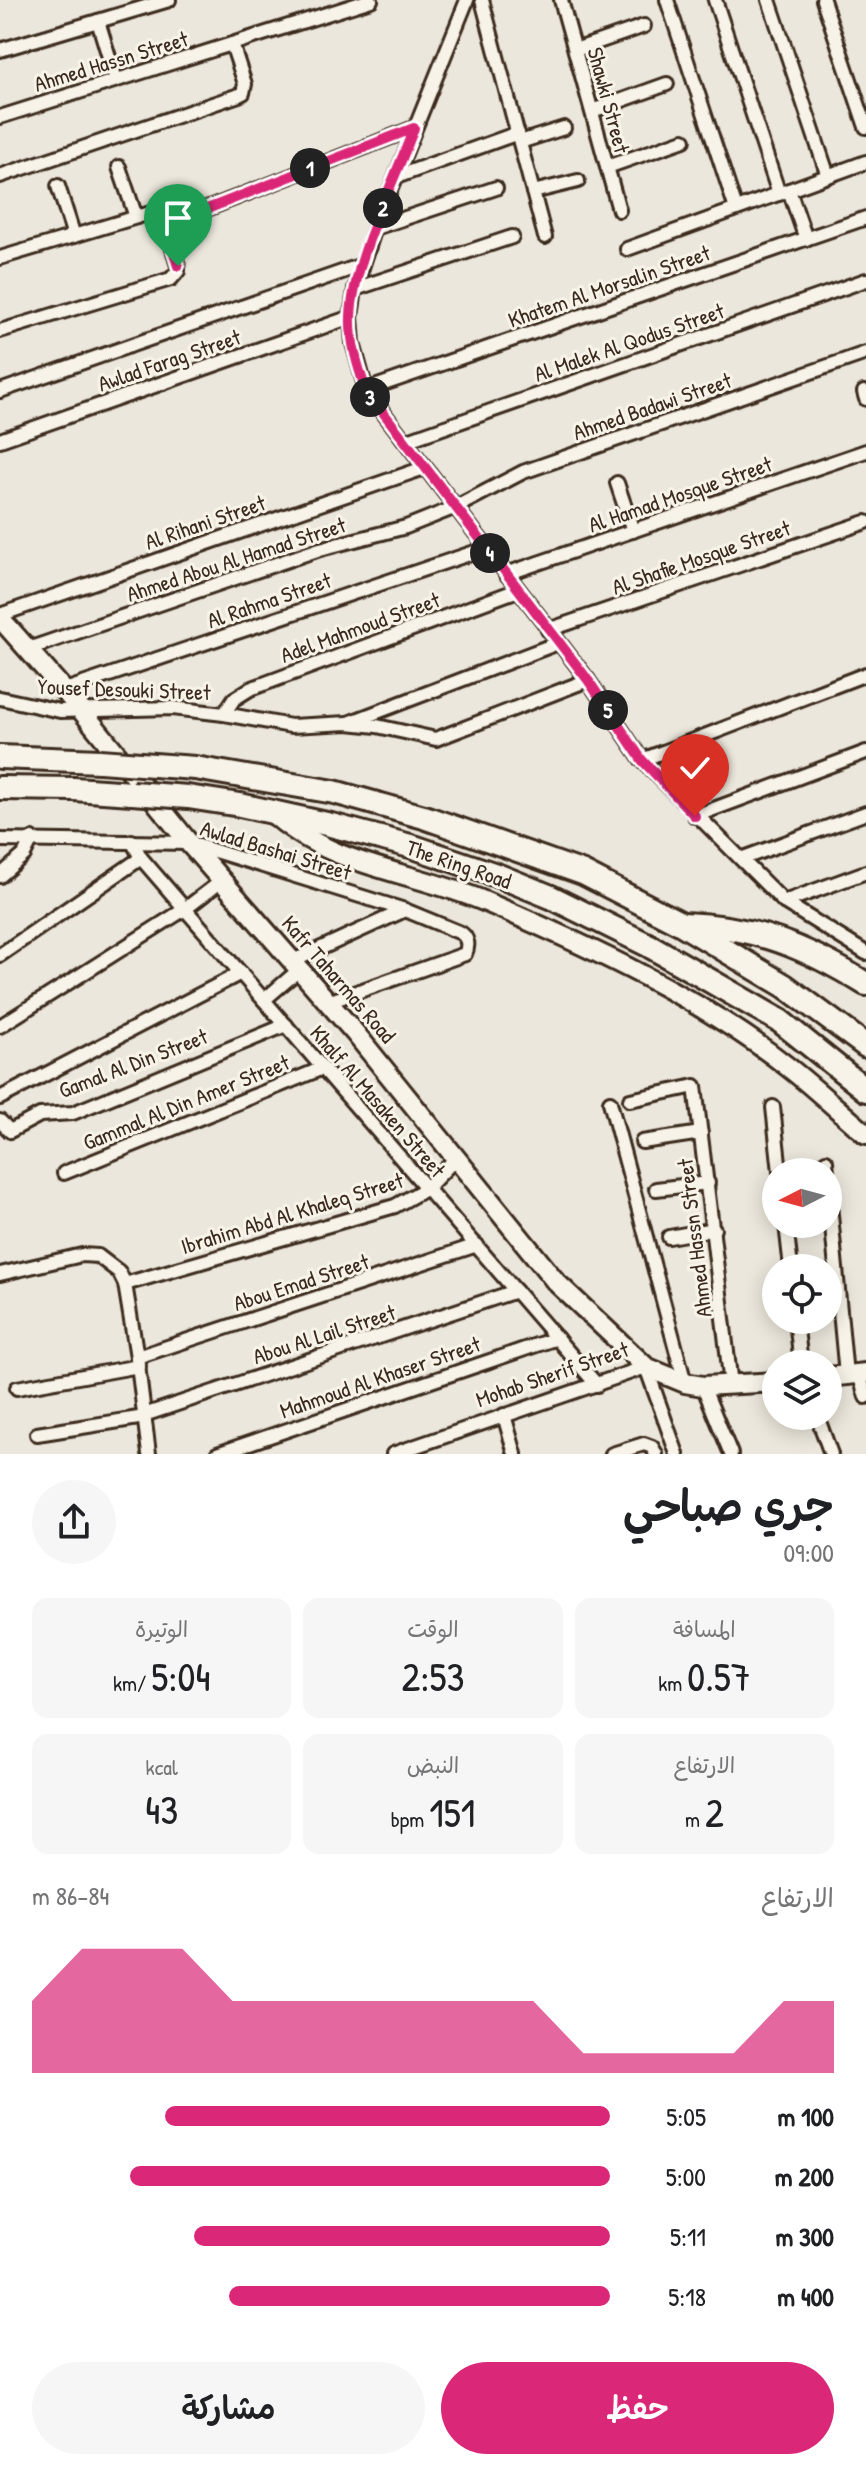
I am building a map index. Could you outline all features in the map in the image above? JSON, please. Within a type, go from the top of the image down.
[{"type":"highway","name":"The Ring Road","points":[[0,757],[195,768],[334,792],[424,817],[583,873],[680,923],[785,986],[866,1046]]},
{"type":"highway","name":"The Ring Road","points":[[0,788],[132,793],[240,805],[414,847],[499,876],[551,897],[650,946],[780,1021],[866,1090]]},
{"type":"highway","points":[[680,923],[741,929],[781,940],[819,956],[866,984]]},
{"type":"street","points":[[0,50],[169,0]]},
{"type":"street","name":"Ahmed Hassn Street","points":[[0,117],[369,0]]},
{"type":"street","points":[[467,0],[375,228],[355,289],[351,317],[358,367],[366,390],[588,680],[642,760],[784,902],[866,953]]},
{"type":"street","points":[[482,0],[545,237]]},
{"type":"street","name":"Shawki Street","points":[[561,0],[619,210]]},
{"type":"street","points":[[667,0],[736,209]]},
{"type":"street","points":[[715,0],[784,192],[806,239]]},
{"type":"street","points":[[769,0],[828,176]]},
{"type":"street","points":[[823,0],[866,127]]},
{"type":"street","points":[[98,21],[116,80]]},
{"type":"street","points":[[575,50],[644,26]]},
{"type":"street","points":[[0,176],[243,93],[245,84],[232,44]]},
{"type":"street","points":[[592,111],[667,84]]},
{"type":"street","points":[[166,225],[414,128]]},
{"type":"street","points":[[396,177],[519,137],[564,128]]},
{"type":"street","points":[[607,167],[684,140]]},
{"type":"street","points":[[627,249],[866,162]]},
{"type":"street","points":[[119,167],[136,217]]},
{"type":"street","points":[[533,192],[578,181]]},
{"type":"street","points":[[58,186],[74,236]]},
{"type":"street","points":[[375,228],[496,188]]},
{"type":"street","points":[[0,258],[157,211],[166,225],[178,271],[171,279],[0,331]]},
{"type":"street","name":"Khatem Al Morsalin Street","points":[[366,390],[866,218]]},
{"type":"street","points":[[355,289],[512,237]]},
{"type":"street","points":[[0,391],[362,265]]},
{"type":"street","name":"Al Malek Al Qodus Street","points":[[405,441],[866,280]]},
{"type":"street","name":"Awlad Farag Street","points":[[0,440],[351,317]]},
{"type":"street","name":"Ahmed Badawi Street","points":[[456,507],[523,472],[866,353]]},
{"type":"street","name":"Al Hamad Mosque Street","points":[[506,574],[866,451]]},
{"type":"street","name":"Al Rihani Street","points":[[0,617],[424,468]]},
{"type":"street","points":[[617,483],[633,531]]},
{"type":"street","name":"Ahmed Abou Al Hamad Street","points":[[28,649],[320,549],[396,530],[456,507]]},
{"type":"street","name":"Al Shafie Mosque Street","points":[[548,630],[866,522]]},
{"type":"street","name":"Al Rahma Street","points":[[65,690],[487,548]]},
{"type":"street","name":"Adel Mahmoud Street","points":[[224,714],[234,699],[250,689],[518,590]]},
{"type":"street","name":"Kafr Taharmas Road","points":[[0,617],[65,690],[189,843],[328,1002],[556,1282],[646,1367]]},
{"type":"street","points":[[348,723],[558,643]]},
{"type":"street","points":[[642,760],[866,674]]},
{"type":"street","name":"Yousef Desouki Street","points":[[6,700],[44,709],[82,711],[172,708],[291,726],[348,723],[392,728],[436,739],[588,680]]},
{"type":"street","points":[[0,686],[6,700]]},
{"type":"street","points":[[695,816],[866,752]]},
{"type":"street","points":[[270,811],[305,839],[334,854],[438,884],[500,908],[648,979],[787,1066],[866,1134]]},
{"type":"street","points":[[741,859],[866,813]]},
{"type":"street","points":[[0,876],[24,855],[32,839]]},
{"type":"street","name":"Awlad Bashai Street","points":[[0,840],[189,843],[405,910],[461,933],[468,943],[465,954],[328,1002]]},
{"type":"street","name":"Khalf Al Masaken Street","points":[[132,841],[141,858],[597,1385]]},
{"type":"street","points":[[0,955],[141,858]]},
{"type":"street","points":[[784,902],[866,872]]},
{"type":"street","points":[[0,1026],[185,909],[223,880]]},
{"type":"street","points":[[264,1000],[296,965],[405,910]]},
{"type":"street","points":[[0,1098],[241,973]]},
{"type":"street","name":"Gamal Al Din Street","points":[[0,1121],[10,1131],[40,1115],[73,1113],[286,1025]]},
{"type":"street","name":"Gammal Al Din Amer Street","points":[[64,1173],[323,1068]]},
{"type":"street","name":"Ahmed Hassn Street","points":[[630,1100],[695,1086],[731,1385]]},
{"type":"street","points":[[610,1102],[694,1384],[731,1454]]},
{"type":"street","points":[[773,1107],[778,1158]]},
{"type":"street","points":[[642,1142],[701,1133]]},
{"type":"street","name":"Ibrahim Abd Al Khaleq Street","points":[[125,1284],[395,1206],[427,1188],[457,1157]]},
{"type":"street","points":[[656,1189],[708,1183]]},
{"type":"street","points":[[669,1237],[714,1229]]},
{"type":"street","points":[[834,1238],[850,1375],[866,1397]]},
{"type":"street","name":"Abou Emad Street","points":[[17,1388],[138,1362],[477,1245]]},
{"type":"street","points":[[0,1274],[68,1257],[98,1256],[119,1272],[125,1284],[138,1362],[149,1454]]},
{"type":"street","name":"Abou Al Lail Street","points":[[37,1434],[144,1416],[516,1291]]},
{"type":"street","name":"Mahmoud Al Khaser Street","points":[[217,1454],[557,1338]]},
{"type":"street","points":[[646,1367],[677,1454]]},
{"type":"street","name":"Mohab Sherif Street","points":[[393,1454],[646,1367],[694,1384],[762,1383]]},
{"type":"street","points":[[504,1415],[515,1454]]},
{"type":"street","points":[[822,1430],[831,1454]]},
{"type":"street","points":[[612,1454],[644,1444],[652,1447],[656,1454]]},
{"type":"route","points":[[178,266],[166,225],[414,128],[355,289],[351,317],[353,343],[366,390],[588,680],[642,760],[695,816]]}]
